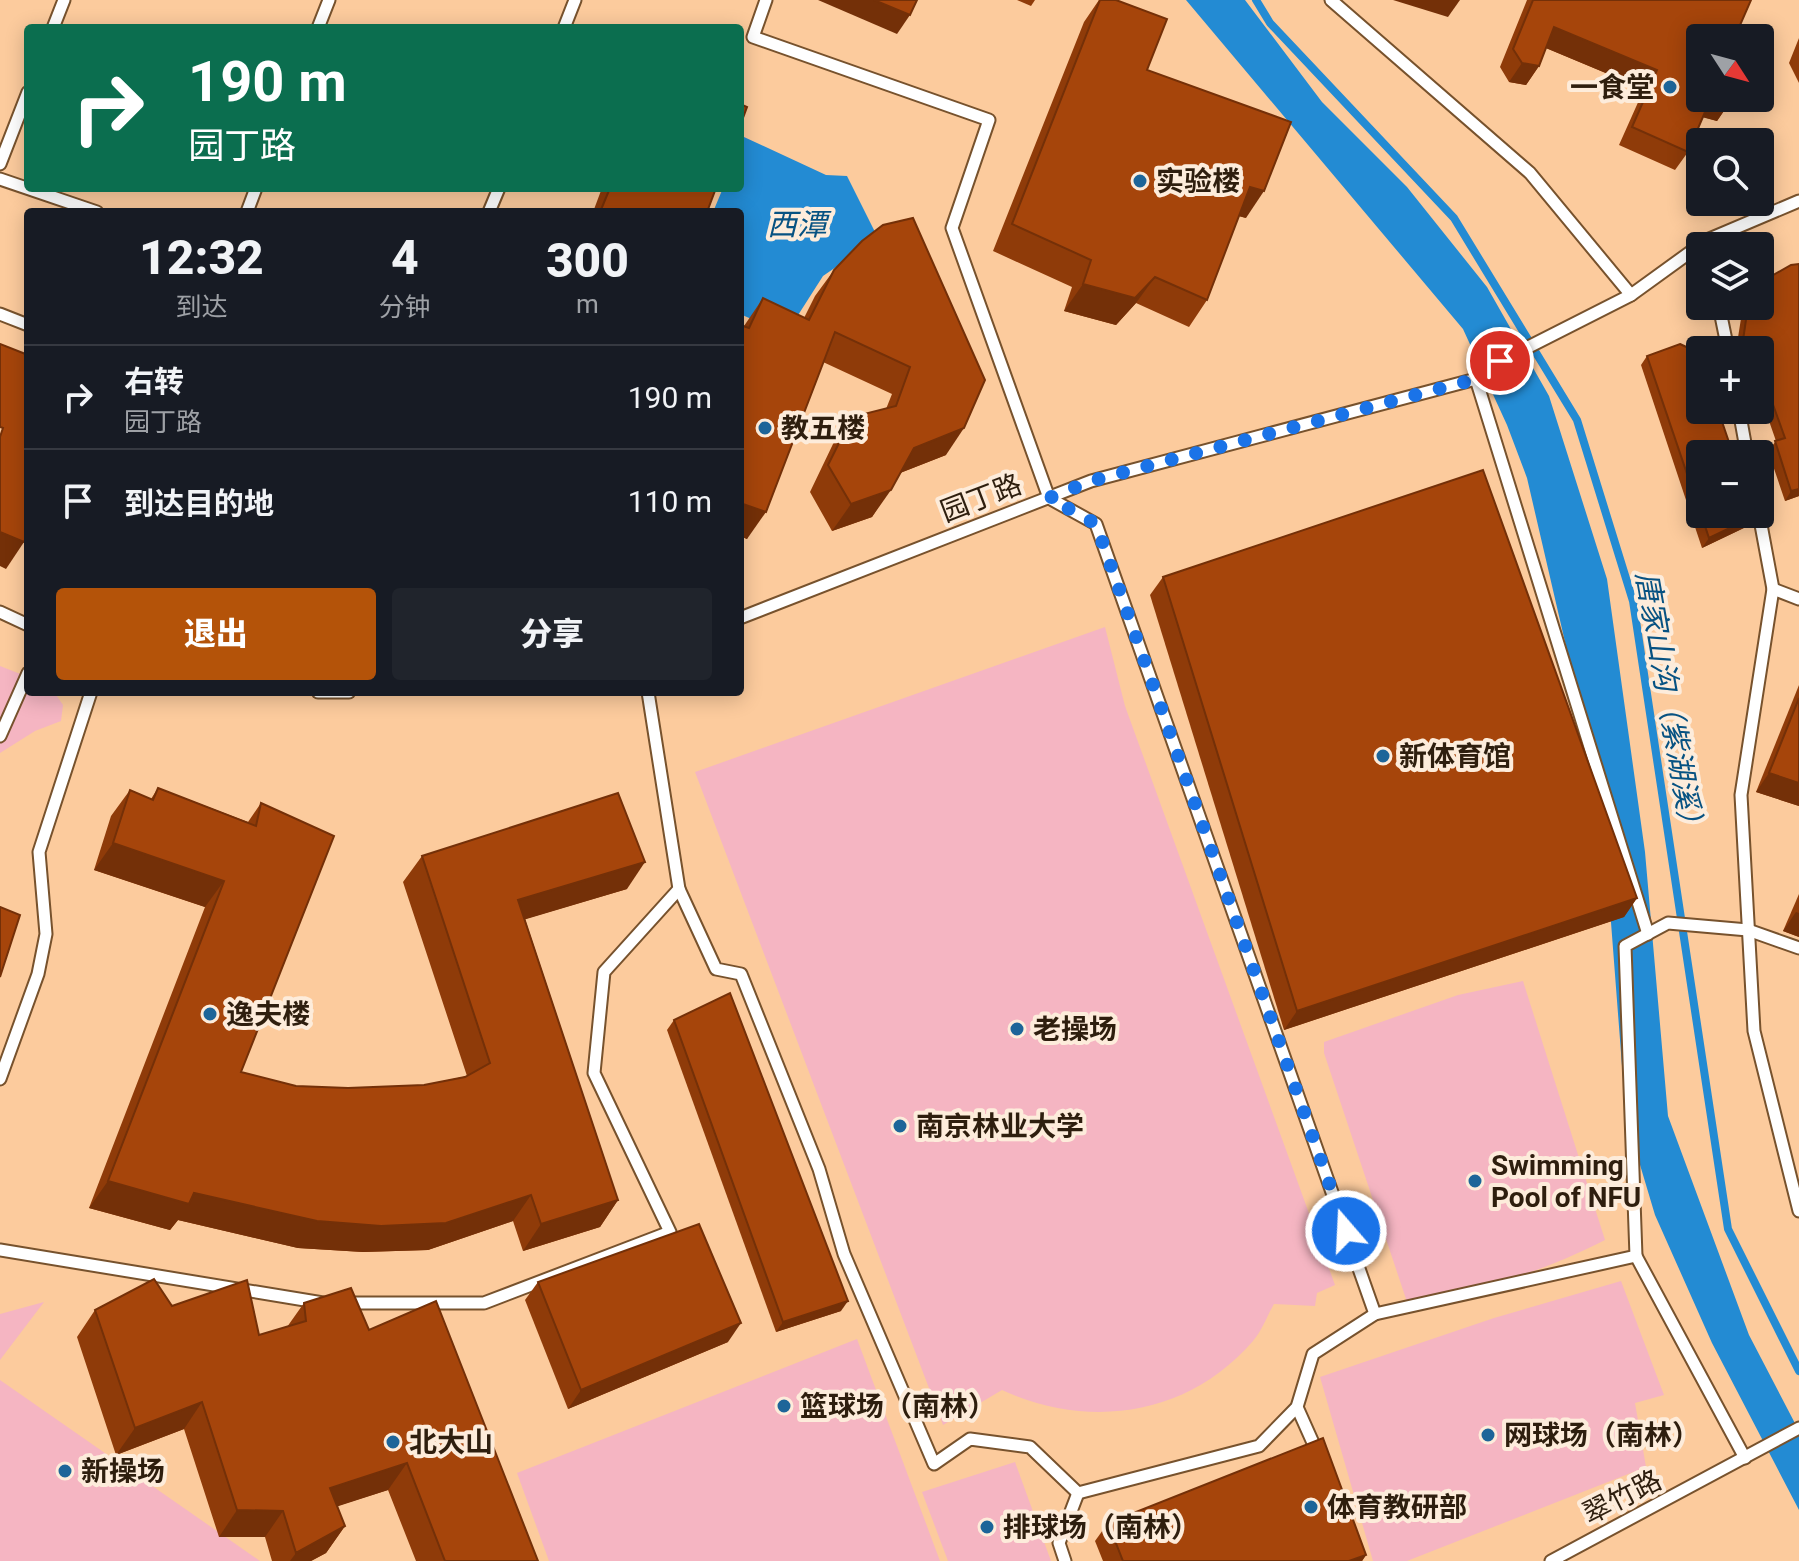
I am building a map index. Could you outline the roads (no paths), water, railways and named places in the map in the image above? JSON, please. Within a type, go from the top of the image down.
[{"type":"lane","points":[[55,24],[64,0]]},
{"type":"lane","points":[[320,24],[329,0]]},
{"type":"lane","points":[[566,24],[575,0]]},
{"type":"lane","points":[[766,0],[753,37],[989,120],[952,228],[1049,498],[1096,524],[1375,1314]]},
{"type":"lane","points":[[1331,0],[1530,173],[1631,295]]},
{"type":"lane","points":[[0,164],[24,102]]},
{"type":"lane","points":[[0,179],[24,187]]},
{"type":"lane","points":[[38,192],[85,208]]},
{"type":"lane","name":"园丁路","points":[[1732,232],[1799,201]]},
{"type":"lane","name":"园丁路","points":[[744,616],[1091,481],[1476,379],[1483,370],[1631,295],[1686,258]]},
{"type":"lane","points":[[0,314],[24,323]]},
{"type":"lane","points":[[1476,379],[1648,934]]},
{"type":"lane","points":[[1762,528],[1773,589],[1741,795],[1748,930],[1754,1031],[1799,1211]]},
{"type":"lane","points":[[1773,589],[1799,599]]},
{"type":"lane","points":[[0,612],[24,623]]},
{"type":"lane","points":[[0,736],[24,682]]},
{"type":"lane","points":[[0,1079],[38,974],[46,934],[39,852],[90,696]]},
{"type":"lane","points":[[649,696],[679,889],[716,969],[741,974],[819,1169],[844,1254],[934,1464],[970,1439],[1030,1447],[1078,1493]]},
{"type":"lane","points":[[0,1250],[318,1303],[484,1303],[670,1232],[594,1073],[604,972],[679,889]]},
{"type":"lane","points":[[1745,1458],[1636,1256],[1625,946],[1668,923],[1748,930],[1799,948]]},
{"type":"lane","points":[[1078,1493],[1259,1446],[1297,1407],[1313,1354],[1375,1314],[1636,1256]]},
{"type":"lane","points":[[1297,1407],[1326,1473]]},
{"type":"lane","name":"翠竹路","points":[[1551,1561],[1799,1428]]},
{"type":"lane","points":[[1065,1561],[1059,1543],[1078,1493]]},
{"type":"water","points":[[1186,0],[1245,0],[1322,102],[1407,187],[1487,287],[1549,396],[1607,579],[1645,852],[1668,1116],[1749,1335],[1799,1431],[1799,1510],[1712,1343],[1655,1215],[1626,1118],[1604,831],[1588,741],[1527,478],[1507,425],[1463,329]]},
{"type":"water","name":"西潭","points":[[744,137],[826,175],[847,176],[878,238],[823,276],[786,334],[744,316],[744,208],[715,208],[721,192],[744,192]]},
{"type":"waterway","name":"唐家山沟（紫湖溪）","points":[[1256,0],[1270,23],[1454,218],[1577,420],[1633,601],[1728,1229],[1799,1371]]},
{"type":"place","name":"一食堂","points":[[1670,87]]},
{"type":"place","name":"实验楼","points":[[1140,181]]},
{"type":"place","name":"教五楼","points":[[765,428]]},
{"type":"place","name":"新体育馆","points":[[1383,756]]},
{"type":"place","name":"逸夫楼","points":[[210,1014]]},
{"type":"place","name":"老操场","points":[[1017,1029]]},
{"type":"place","name":"南京林业大学","points":[[900,1126]]},
{"type":"place","name":"Swimming Pool of NFU","points":[[1475,1181]]},
{"type":"place","name":"篮球场（南林）","points":[[784,1406]]},
{"type":"place","name":"网球场（南林）","points":[[1488,1435]]},
{"type":"place","name":"北大山","points":[[393,1442]]},
{"type":"place","name":"新操场","points":[[65,1471]]},
{"type":"place","name":"体育教研部","points":[[1311,1507]]},
{"type":"place","name":"排球场（南林）","points":[[987,1527]]}]
